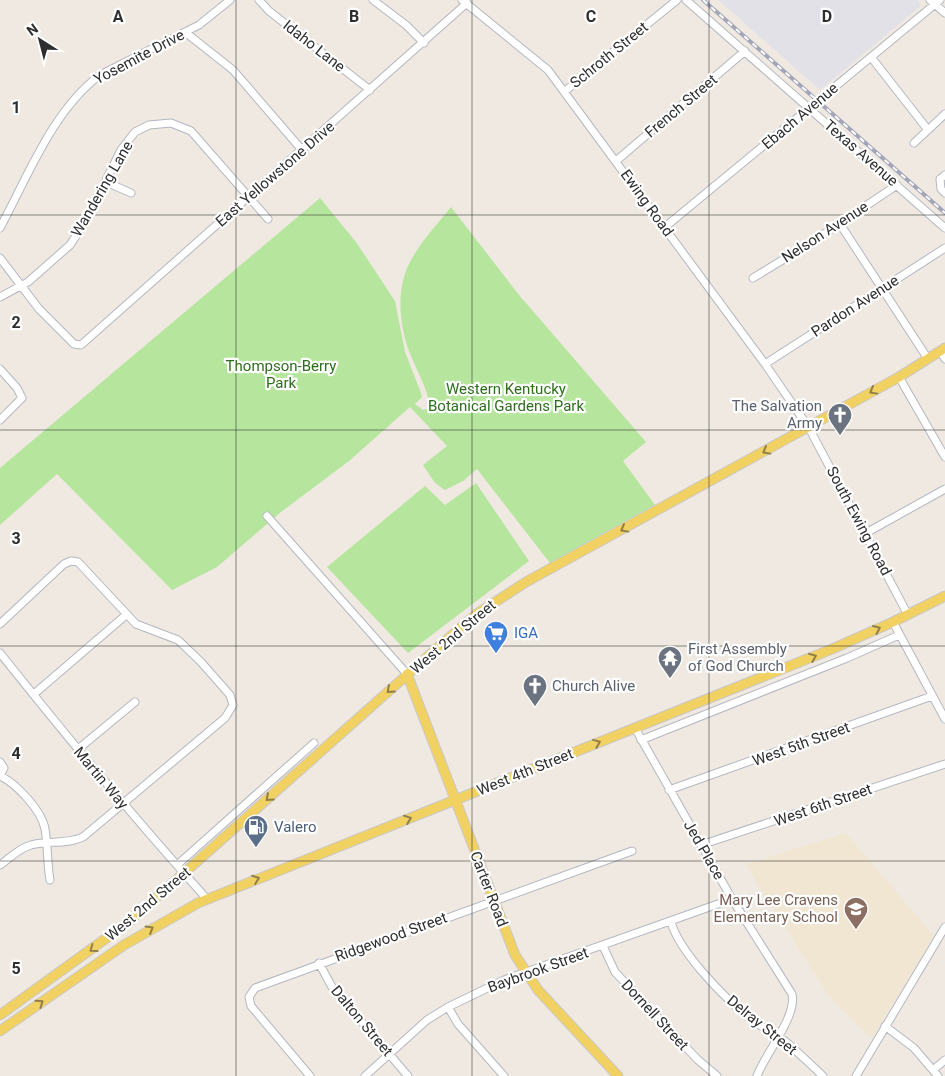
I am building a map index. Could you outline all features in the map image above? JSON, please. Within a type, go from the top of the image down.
[{"type":"main road","name":"West 2nd Street","points":[[0,1015],[130,922],[407,674],[466,623],[501,597],[809,428],[928,359],[943,353]]},
{"type":"main road","name":"West 4th Street","points":[[0,1031],[108,956],[164,920],[207,899],[832,649],[945,596]]},
{"type":"main road","name":"Carter Road","points":[[407,674],[511,946],[526,973],[566,1023],[618,1076]]},
{"type":"street","name":"Yosemite Drive","points":[[0,228],[54,124],[62,112],[90,82],[100,75],[185,32],[205,20],[230,0]]},
{"type":"street","name":"Idaho Lane","points":[[259,0],[269,11],[370,90]]},
{"type":"street","points":[[373,0],[406,25],[424,43]]},
{"type":"street","name":"Schroth Street","points":[[565,91],[677,0]]},
{"type":"street","name":"Texas Avenue","points":[[686,0],[945,228]]},
{"type":"street","points":[[935,1],[945,13]]},
{"type":"street","name":"Ebach Avenue","points":[[665,228],[871,57],[935,1]]},
{"type":"street","name":"East Yellowstone Drive","points":[[21,286],[74,344],[82,344],[424,43],[464,2]]},
{"type":"street","name":"Ewing Road","points":[[464,2],[543,65],[565,91],[765,364],[809,428]]},
{"type":"street","points":[[185,32],[233,70],[302,150]]},
{"type":"street","name":"French Street","points":[[616,161],[745,51]]},
{"type":"street","points":[[871,57],[928,130]]},
{"type":"street","points":[[914,143],[945,114]]},
{"type":"street","name":"Wandering Lane","points":[[0,297],[21,286],[70,244],[85,222],[122,150],[136,132],[149,125],[171,123],[185,127],[196,136],[268,219]]},
{"type":"street","points":[[945,175],[940,179],[941,189],[945,193]]},
{"type":"street","points":[[106,182],[131,193]]},
{"type":"street","name":"Nelson Avenue","points":[[753,278],[840,224],[897,185]]},
{"type":"street","points":[[840,224],[928,359]]},
{"type":"street","name":"Pardon Avenue","points":[[765,364],[945,248]]},
{"type":"street","points":[[0,258],[21,286]]},
{"type":"street","points":[[0,369],[17,388],[22,398],[0,420]]},
{"type":"street","points":[[899,377],[945,457]]},
{"type":"street","name":"South Ewing Road","points":[[809,428],[908,615]]},
{"type":"street","points":[[866,533],[945,489]]},
{"type":"street","points":[[267,516],[407,674]]},
{"type":"street","points":[[0,624],[68,562],[78,562],[126,615],[142,628],[171,637],[184,645],[202,662],[232,700],[232,709],[225,718],[83,837],[65,842],[46,842],[26,847],[0,865]]},
{"type":"street","points":[[34,694],[126,615]]},
{"type":"street","points":[[893,622],[945,719]]},
{"type":"street","points":[[641,740],[847,658],[899,635]]},
{"type":"street","name":"Martin Way","points":[[0,652],[77,750],[207,899]]},
{"type":"street","name":"West 5th Street","points":[[669,790],[932,696]]},
{"type":"street","points":[[77,750],[135,702]]},
{"type":"street","name":"Jed Place","points":[[635,728],[732,899],[792,994],[792,1013],[777,1036],[757,1076]]},
{"type":"street","name":"West 2nd Street","points":[[177,865],[314,743]]},
{"type":"street","points":[[297,758],[304,767]]},
{"type":"street","points":[[0,762],[4,768],[0,776],[14,784],[38,812],[44,825],[50,880]]},
{"type":"street","name":"West 6th Street","points":[[701,845],[945,764]]},
{"type":"street","name":"Ridgewood Street","points":[[310,1076],[254,1010],[249,997],[260,986],[632,851]]},
{"type":"street","name":"Baybrook Street","points":[[365,1076],[427,1020],[448,1007],[526,973],[732,899]]},
{"type":"street","name":"Delray Street","points":[[671,922],[678,941],[697,965],[747,1016],[777,1036],[822,1076]]},
{"type":"street","points":[[856,1076],[945,928]]},
{"type":"street","name":"Dornell Street","points":[[604,946],[615,972],[697,1060],[716,1076]]},
{"type":"street","name":"Dalton Street","points":[[320,963],[332,987],[408,1076]]},
{"type":"street","points":[[448,1007],[458,1024],[504,1076]]},
{"type":"street","points":[[885,1026],[914,1048],[935,1073],[945,1060]]},
{"type":"shaded area","points":[[718,0],[918,0],[921,6],[820,90]]},
{"type":"shaded area","points":[[846,833],[934,936],[871,1039],[829,996],[755,880],[747,864]]},
{"type":"green space","name":"Thompson-Berry Park","points":[[320,198],[356,242],[395,301],[405,352],[422,397],[415,404],[423,410],[430,408],[427,393],[409,351],[403,329],[400,306],[403,283],[414,255],[451,207],[519,295],[646,442],[623,461],[655,505],[550,563],[477,469],[463,481],[445,490],[435,483],[423,465],[447,446],[410,407],[349,461],[281,512],[217,567],[172,590],[57,474],[0,525],[0,468]]},
{"type":"green space","points":[[476,483],[529,561],[408,653],[327,567],[425,486],[445,505]]},
{"type":"railway","points":[[703,0],[945,213]]},
{"type":"place","name":"The Salvation Army","points":[[840,436]]},
{"type":"place","name":"IGA","points":[[496,654]]},
{"type":"place","name":"First Assembly of God Church","points":[[670,679]]},
{"type":"place","name":"Church Alive","points":[[535,707]]},
{"type":"place","name":"Valero","points":[[256,848]]},
{"type":"place","name":"Mary Lee Cravens Elementary School","points":[[856,930]]},
{"type":"park label","name":"Western Kentucky Botanical Gardens Park","points":[[506,398]]}]
